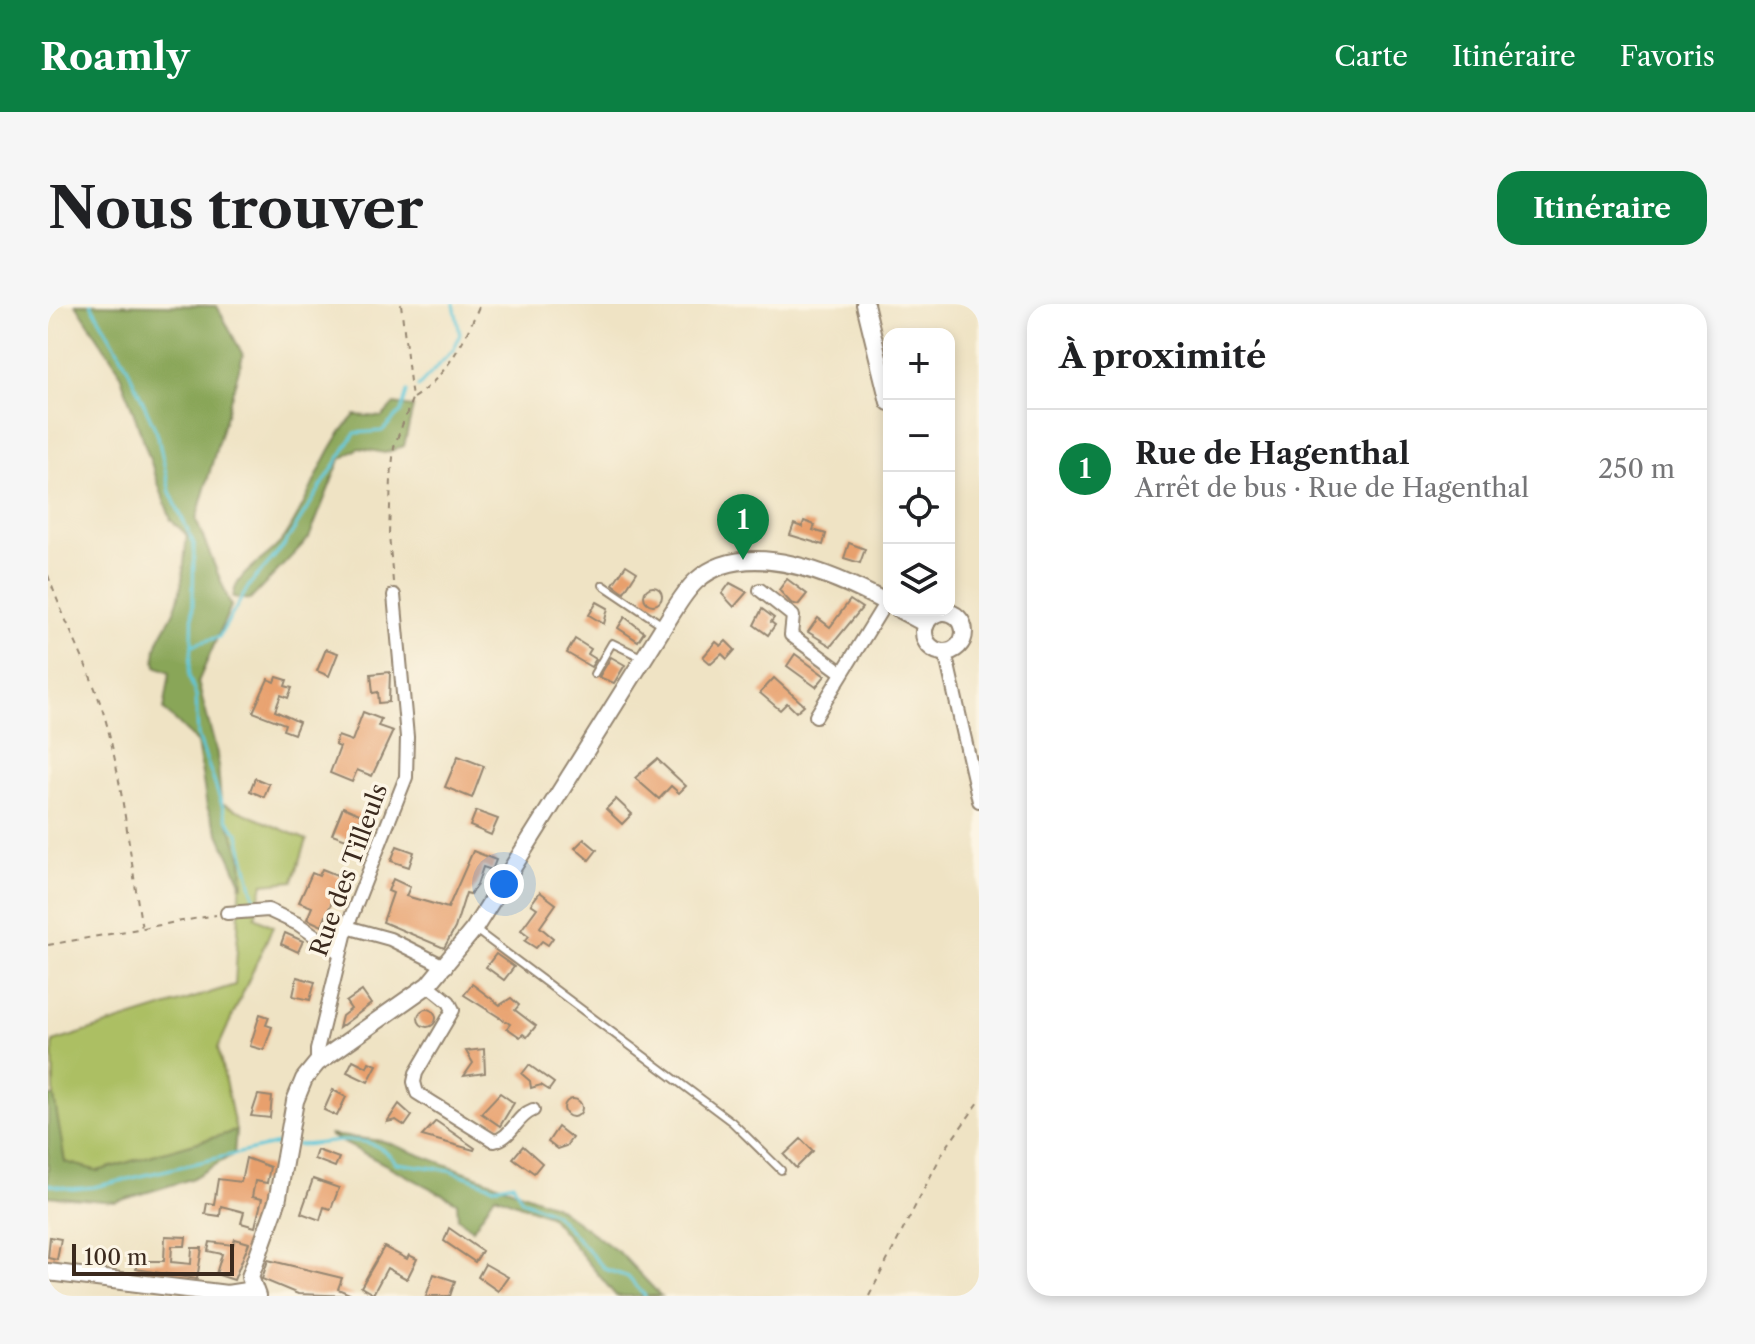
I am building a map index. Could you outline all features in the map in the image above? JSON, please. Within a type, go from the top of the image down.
[{"type":"street","points":[[865,304],[889,400]]},
{"type":"street","points":[[48,1272],[227,1294],[255,1293],[250,1277],[277,1202],[295,1101],[304,1079],[317,1063],[428,985],[446,967],[474,929],[664,626],[696,581],[714,570],[741,564],[785,562],[812,567],[883,601]]},
{"type":"street","points":[[760,590],[793,616],[791,635],[841,672]]},
{"type":"street","name":"Rue des Tilleuls","points":[[317,1063],[317,1050],[347,927],[406,777],[407,724],[394,595]]},
{"type":"street","points":[[816,716],[841,672],[884,616]]},
{"type":"street","points":[[912,616],[926,624]]},
{"type":"street","points":[[926,624],[935,616]]},
{"type":"street","points":[[926,624],[928,643],[945,652],[955,649],[962,640],[961,622],[954,616]]},
{"type":"street","points":[[962,640],[979,647]]},
{"type":"street","points":[[945,652],[979,801]]},
{"type":"street","points":[[227,913],[268,910],[298,924],[340,953]]},
{"type":"street","points":[[347,927],[390,939],[446,967]]},
{"type":"street","points":[[428,985],[449,1002],[453,1010],[416,1073],[414,1082],[417,1093],[494,1141],[501,1140],[533,1110]]},
{"type":"lane","points":[[603,585],[664,626]]},
{"type":"lane","points":[[594,674],[612,643],[644,659]]},
{"type":"lane","points":[[474,929],[732,1122],[781,1170]]},
{"type":"path","points":[[394,595],[389,534],[391,478],[394,447],[412,399],[401,304]]},
{"type":"path","points":[[412,399],[443,371],[465,339],[480,304]]},
{"type":"path","points":[[48,575],[60,611],[86,658],[108,729],[142,929]]},
{"type":"path","points":[[48,945],[227,913]]},
{"type":"path","points":[[869,1296],[943,1152],[979,1102]]},
{"type":"green space","points":[[76,304],[217,306],[243,355],[196,520],[231,606],[198,682],[217,754],[221,803],[242,858],[243,887],[207,807],[197,742],[164,710],[170,672],[156,666],[156,648],[179,595],[187,535],[171,520],[118,368]]},
{"type":"green space","points":[[394,404],[413,407],[404,446],[385,453],[359,448],[340,460],[309,538],[250,600],[233,597],[246,572],[278,545],[294,523],[343,429],[355,415],[382,417]]},
{"type":"green space","points":[[221,803],[307,840],[293,881],[263,884],[255,917],[273,926],[218,1048],[236,1131],[98,1171],[64,1162],[54,1097],[53,1042],[235,985],[242,858]]},
{"type":"green space","points":[[48,1096],[54,1097],[65,1162],[98,1171],[236,1131],[234,1154],[191,1179],[115,1202],[48,1196]]},
{"type":"green space","points":[[329,1135],[383,1141],[554,1205],[621,1254],[661,1296],[616,1296],[549,1215],[495,1195],[473,1229],[458,1218],[457,1202]]},
{"type":"building","points":[[751,521],[758,524],[761,531],[758,538],[751,541],[744,538],[741,531],[744,524]]},
{"type":"building","points":[[804,521],[815,525],[813,530],[826,534],[823,545],[790,535],[794,524],[802,527]]},
{"type":"building","points":[[849,543],[865,549],[860,563],[844,558]]},
{"type":"building","points":[[626,565],[637,572],[624,592],[613,584]]},
{"type":"building","points":[[787,579],[807,594],[798,605],[791,603],[779,590]]},
{"type":"building","points":[[730,583],[747,592],[734,607],[722,594]]},
{"type":"building","points":[[653,587],[662,596],[653,605],[644,596]]},
{"type":"building","points":[[850,600],[862,608],[831,646],[808,632],[818,618],[830,627]]},
{"type":"building","points":[[597,602],[608,608],[604,624],[589,615]]},
{"type":"building","points":[[762,609],[774,618],[771,622],[775,625],[768,635],[754,625]]},
{"type":"building","points":[[625,617],[644,632],[638,641],[618,628]]},
{"type":"building","points":[[575,639],[591,649],[588,654],[596,659],[591,667],[567,653]]},
{"type":"building","points":[[726,641],[735,650],[727,659],[722,654],[711,664],[703,657],[716,642],[721,646]]},
{"type":"building","points":[[326,649],[338,653],[329,676],[317,671]]},
{"type":"building","points":[[795,654],[825,676],[816,687],[787,666]]},
{"type":"building","points":[[611,657],[625,665],[614,683],[599,677]]},
{"type":"building","points":[[390,672],[389,702],[379,703],[378,692],[373,693],[371,674]]},
{"type":"building","points":[[277,677],[287,680],[285,686],[292,688],[288,698],[281,695],[275,711],[299,722],[294,734],[283,730],[285,724],[253,712],[268,679],[275,682]]},
{"type":"building","points":[[774,678],[804,705],[796,712],[787,703],[780,710],[760,693]]},
{"type":"building","points":[[363,712],[381,719],[378,726],[393,731],[372,776],[357,770],[352,782],[330,773],[340,747],[335,745],[338,736],[352,741]]},
{"type":"building","points":[[458,756],[484,766],[472,798],[445,787]]},
{"type":"building","points":[[657,759],[686,786],[679,793],[671,786],[659,799],[635,778]]},
{"type":"building","points":[[255,778],[269,784],[264,797],[250,791]]},
{"type":"building","points":[[616,799],[632,814],[622,824],[606,809]]},
{"type":"building","points":[[343,807],[362,815],[352,841],[332,834]]},
{"type":"building","points":[[476,811],[498,819],[491,835],[470,826]]},
{"type":"building","points":[[584,839],[597,850],[589,860],[575,848]]},
{"type":"building","points":[[397,846],[414,852],[409,867],[391,861]]},
{"type":"building","points":[[473,851],[496,860],[492,870],[483,867],[477,885],[470,894],[466,893],[455,928],[444,948],[383,922],[393,893],[388,891],[393,879],[410,887],[406,896],[448,908]]},
{"type":"building","points":[[322,869],[342,877],[322,926],[307,919],[312,907],[299,902],[312,873],[319,876]]},
{"type":"building","points":[[540,892],[556,904],[540,927],[553,938],[548,945],[542,941],[536,948],[525,941],[529,936],[521,930],[537,908],[531,904]]},
{"type":"building","points":[[285,933],[303,941],[298,952],[281,944]]},
{"type":"building","points":[[496,954],[514,967],[504,980],[486,967]]},
{"type":"building","points":[[297,977],[315,982],[310,1000],[293,996]]},
{"type":"building","points":[[472,984],[500,1005],[511,998],[519,1005],[515,1010],[536,1026],[527,1037],[523,1034],[520,1037],[507,1028],[510,1024],[464,995]]},
{"type":"building","points":[[362,991],[371,1004],[339,1028],[342,1016],[351,1009],[346,1002]]},
{"type":"building","points":[[427,1009],[436,1018],[427,1027],[418,1018]]},
{"type":"building","points":[[260,1014],[269,1017],[266,1025],[272,1027],[264,1050],[250,1046]]},
{"type":"building","points":[[484,1049],[485,1073],[464,1076],[473,1063],[466,1051]]},
{"type":"building","points":[[353,1060],[367,1067],[369,1062],[377,1065],[368,1082],[347,1072]]},
{"type":"building","points":[[529,1065],[554,1083],[549,1090],[541,1085],[531,1088],[530,1081],[522,1074]]},
{"type":"building","points":[[333,1090],[346,1097],[337,1116],[324,1110]]},
{"type":"building","points":[[500,1093],[514,1103],[500,1126],[481,1113]]},
{"type":"building","points":[[258,1095],[272,1097],[270,1118],[251,1116]]},
{"type":"building","points":[[569,1099],[577,1099],[582,1108],[580,1115],[569,1117],[564,1112],[564,1104]]},
{"type":"building","points":[[399,1104],[412,1116],[405,1126],[396,1120],[387,1122]]},
{"type":"building","points":[[436,1121],[475,1148],[474,1150],[422,1136]]},
{"type":"building","points":[[558,1127],[572,1138],[566,1146],[557,1149],[548,1142]]},
{"type":"building","points":[[801,1139],[813,1151],[796,1168],[784,1155]]},
{"type":"building","points":[[523,1146],[542,1163],[534,1173],[513,1158]]},
{"type":"building","points":[[317,1150],[339,1158],[335,1167],[314,1159]]},
{"type":"building","points":[[246,1158],[270,1167],[267,1183],[255,1181],[252,1197],[262,1199],[255,1227],[241,1223],[244,1212],[221,1206],[220,1216],[205,1214],[207,1203],[214,1204],[218,1179],[241,1182]]},
{"type":"building","points":[[313,1179],[339,1188],[331,1209],[324,1207],[320,1220],[301,1213]]},
{"type":"building","points":[[449,1228],[482,1251],[475,1262],[444,1241]]},
{"type":"building","points":[[165,1236],[186,1237],[185,1246],[172,1246],[171,1262],[191,1264],[192,1248],[202,1248],[197,1279],[136,1269],[137,1261],[164,1261]]},
{"type":"building","points":[[50,1237],[61,1239],[57,1260],[48,1258]]},
{"type":"building","points":[[235,1239],[249,1243],[234,1280],[216,1274],[222,1254],[208,1251],[210,1242],[233,1245]]},
{"type":"building","points":[[384,1247],[407,1259],[409,1255],[417,1259],[407,1279],[387,1268],[373,1294],[361,1287]]},
{"type":"building","points":[[268,1260],[342,1278],[338,1289],[354,1296],[298,1294],[262,1279]]},
{"type":"building","points":[[485,1264],[508,1277],[498,1291],[478,1277]]},
{"type":"building","points":[[434,1274],[455,1281],[450,1296],[426,1296]]},
{"type":"waterway","points":[[91,304],[125,362],[157,433],[170,492],[194,544],[192,645]]},
{"type":"waterway","points":[[418,387],[454,349],[460,334],[454,304]]},
{"type":"waterway","points":[[256,904],[239,835],[227,819],[198,736],[196,696],[189,676],[192,645],[219,637],[250,584],[283,547],[355,433],[382,431],[401,412],[407,392]]},
{"type":"waterway","points":[[297,1145],[362,1141],[385,1152],[396,1163],[449,1170],[494,1187],[513,1183],[522,1200],[554,1213],[605,1269],[628,1277],[645,1296]]},
{"type":"waterway","points":[[48,1184],[72,1189],[94,1187],[278,1144]]},
{"type":"place","name":"Rue de Hagenthal","points":[[743,560]]}]
